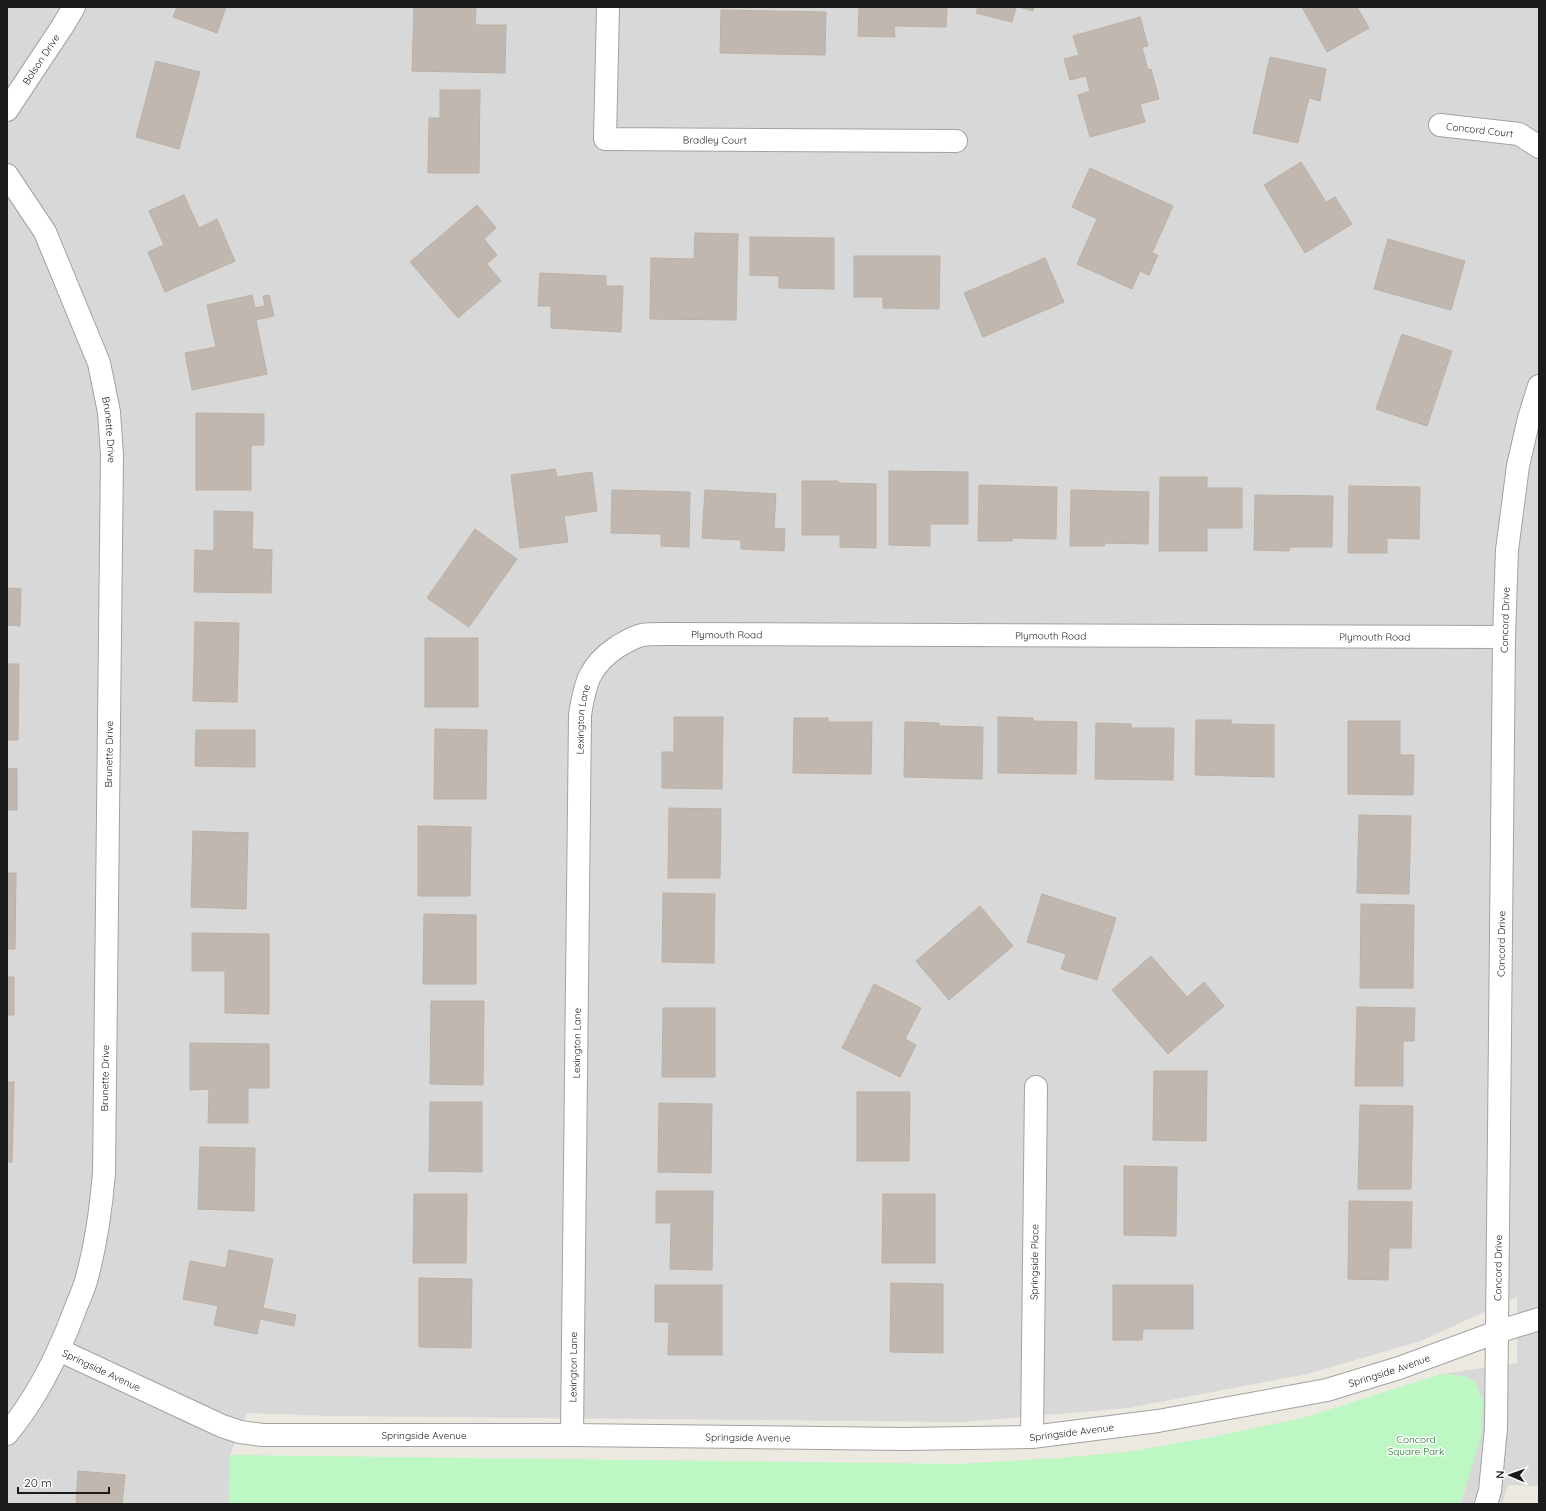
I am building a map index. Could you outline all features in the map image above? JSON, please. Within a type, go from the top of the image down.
[{"type":"street","name":"Bolson Drive","points":[[7,110],[74,7]]},
{"type":"street","name":"Bradley Court","points":[[608,7],[605,139],[956,141]]},
{"type":"street","name":"Concord Court","points":[[1440,125],[1519,134],[1539,147]]},
{"type":"street","name":"Brunette Drive","points":[[7,175],[45,232],[99,363],[109,412],[112,455],[104,1173],[101,1207],[95,1244],[86,1282],[59,1350]]},
{"type":"street","name":"Concord Drive","points":[[1486,1504],[1490,1491],[1496,1428],[1504,637],[1507,550],[1518,466],[1529,418],[1539,386]]},
{"type":"street","name":"Plymouth Road","points":[[604,656],[622,644],[641,635],[664,634],[1504,637]]},
{"type":"street","name":"Lexington Lane","points":[[572,1435],[580,715],[583,692],[592,670],[604,656]]},
{"type":"street","name":"Springside Place","points":[[1032,1437],[1036,1088]]},
{"type":"street","name":"Springside Avenue","points":[[7,1434],[17,1422],[59,1350],[222,1426],[240,1432],[263,1435],[572,1435],[904,1439],[1032,1437],[1158,1421],[1327,1390],[1399,1368],[1497,1332],[1539,1319]]},
{"type":"shaded area","points":[[7,7],[1539,7],[1539,1486],[1508,1485],[1502,1504],[1460,1504],[1466,1487],[1464,1376],[1441,1374],[1517,1363],[1517,1297],[1421,1341],[1307,1374],[1128,1408],[961,1422],[333,1416],[247,1413],[230,1455],[229,1504],[7,1504]]},
{"type":"green space","name":"Concord Square Park","points":[[1441,1374],[1464,1376],[1475,1382],[1483,1401],[1481,1437],[1460,1504],[229,1504],[230,1455],[958,1464],[1060,1458],[1134,1451],[1217,1436],[1306,1417]]},
{"type":"building","points":[[177,7],[226,7],[217,33],[173,17]]},
{"type":"building","points":[[414,7],[476,7],[475,25],[506,25],[505,73],[412,71]]},
{"type":"building","points":[[859,7],[947,7],[946,27],[894,26],[895,37],[858,36]]},
{"type":"building","points":[[978,7],[1016,7],[1012,22],[976,13]]},
{"type":"building","points":[[1019,7],[1034,7],[1033,11]]},
{"type":"building","points":[[1302,7],[1357,7],[1369,28],[1327,52]]},
{"type":"building","points":[[721,10],[826,12],[825,55],[720,53]]},
{"type":"building","points":[[1140,17],[1148,46],[1142,47],[1148,70],[1151,69],[1159,99],[1140,104],[1145,122],[1090,137],[1078,95],[1090,91],[1086,76],[1070,80],[1064,59],[1079,55],[1073,36]]},
{"type":"building","points":[[1270,57],[1326,69],[1320,101],[1309,98],[1298,143],[1253,133]]},
{"type":"building","points":[[156,61],[200,72],[179,149],[136,137]]},
{"type":"building","points":[[440,90],[480,90],[479,173],[428,173],[429,118],[440,118]]},
{"type":"building","points":[[1301,162],[1326,202],[1335,197],[1352,224],[1305,253],[1264,185]]},
{"type":"building","points":[[1090,168],[1173,206],[1152,253],[1158,255],[1149,275],[1140,271],[1132,289],[1077,264],[1097,219],[1072,207]]},
{"type":"building","points":[[184,195],[199,228],[217,219],[235,261],[165,292],[148,252],[164,245],[149,211]]},
{"type":"building","points":[[477,205],[496,228],[484,239],[497,255],[487,264],[501,281],[458,318],[410,262]]},
{"type":"building","points":[[695,233],[738,234],[736,320],[650,319],[651,258],[694,259]]},
{"type":"building","points":[[750,237],[834,238],[834,289],[779,288],[779,276],[750,275]]},
{"type":"building","points":[[1388,239],[1465,261],[1451,310],[1374,289]]},
{"type":"building","points":[[854,256],[940,256],[939,309],[883,308],[883,297],[854,297]]},
{"type":"building","points":[[1045,258],[1064,302],[983,337],[964,293]]},
{"type":"building","points":[[540,273],[606,276],[606,286],[623,286],[621,332],[551,328],[551,306],[538,306]]},
{"type":"building","points":[[252,295],[255,308],[265,306],[263,296],[269,295],[274,316],[256,320],[267,374],[192,390],[185,353],[216,347],[207,305]]},
{"type":"building","points":[[1402,334],[1452,351],[1427,426],[1376,409]]},
{"type":"building","points":[[196,413],[264,414],[264,445],[251,445],[251,490],[196,490]]},
{"type":"building","points":[[555,469],[557,477],[592,472],[597,511],[564,516],[568,542],[520,548],[511,475]]},
{"type":"building","points":[[889,471],[968,472],[968,524],[930,524],[930,546],[889,545]]},
{"type":"building","points":[[1160,477],[1207,477],[1207,488],[1242,488],[1242,528],[1207,528],[1207,551],[1159,551]]},
{"type":"building","points":[[802,481],[838,481],[838,483],[876,484],[876,548],[840,547],[840,535],[802,535]]},
{"type":"building","points":[[979,485],[1057,487],[1056,539],[1012,538],[1012,541],[978,541]]},
{"type":"building","points":[[1349,486],[1420,487],[1419,539],[1387,538],[1387,553],[1348,553]]},
{"type":"building","points":[[612,490],[690,492],[689,547],[661,546],[661,534],[611,533]]},
{"type":"building","points":[[705,490],[776,494],[774,528],[785,529],[784,551],[741,549],[741,540],[702,538]]},
{"type":"building","points":[[1071,490],[1149,492],[1148,544],[1105,543],[1104,546],[1070,546]]},
{"type":"building","points":[[1255,495],[1333,496],[1332,547],[1289,547],[1289,551],[1254,550]]},
{"type":"building","points":[[214,511],[253,512],[252,549],[272,550],[271,593],[194,592],[195,550],[214,551]]},
{"type":"building","points":[[475,529],[517,559],[469,627],[427,598]]},
{"type":"building","points":[[7,588],[21,589],[20,626],[7,625]]},
{"type":"building","points":[[195,622],[239,623],[237,702],[193,701]]},
{"type":"building","points":[[425,638],[478,638],[478,707],[425,707]]},
{"type":"building","points":[[7,664],[19,664],[18,740],[7,740]]},
{"type":"building","points":[[674,717],[723,717],[722,789],[662,788],[662,752],[674,752]]},
{"type":"building","points":[[998,717],[1033,718],[1033,721],[1077,722],[1076,774],[998,773]]},
{"type":"building","points":[[794,718],[828,718],[828,722],[872,722],[871,774],[793,773]]},
{"type":"building","points":[[1196,720],[1231,720],[1231,724],[1274,725],[1274,777],[1195,775]]},
{"type":"building","points":[[1348,721],[1400,721],[1400,755],[1414,755],[1413,795],[1348,794]]},
{"type":"building","points":[[905,722],[939,723],[939,726],[983,727],[982,779],[904,777]]},
{"type":"building","points":[[1096,723],[1131,724],[1131,728],[1174,728],[1173,780],[1095,779]]},
{"type":"building","points":[[435,729],[487,730],[486,799],[434,799]]},
{"type":"building","points":[[196,730],[255,730],[255,767],[195,766]]},
{"type":"building","points":[[7,768],[17,769],[17,810],[7,810]]},
{"type":"building","points":[[669,808],[721,809],[720,878],[668,878]]},
{"type":"building","points":[[1359,815],[1411,816],[1409,894],[1357,893]]},
{"type":"building","points":[[418,826],[471,827],[470,896],[418,896]]},
{"type":"building","points":[[193,831],[248,833],[246,909],[191,907]]},
{"type":"building","points":[[7,873],[16,873],[15,949],[7,949]]},
{"type":"building","points":[[663,893],[715,894],[714,963],[662,962]]},
{"type":"building","points":[[1042,894],[1116,918],[1097,980],[1061,969],[1066,954],[1027,942]]},
{"type":"building","points":[[1361,904],[1414,905],[1413,988],[1360,988]]},
{"type":"building","points":[[980,906],[1013,946],[949,1000],[916,961]]},
{"type":"building","points":[[424,914],[476,915],[476,984],[423,984]]},
{"type":"building","points":[[192,933],[269,934],[269,1014],[225,1013],[225,971],[192,971]]},
{"type":"building","points":[[1151,956],[1187,997],[1204,982],[1224,1006],[1168,1054],[1112,990]]},
{"type":"building","points":[[7,977],[14,977],[14,1015],[7,1015]]},
{"type":"building","points":[[874,984],[921,1008],[905,1039],[916,1045],[900,1077],[842,1048]]},
{"type":"building","points":[[431,1001],[484,1001],[483,1085],[430,1084]]},
{"type":"building","points":[[1357,1007],[1415,1008],[1414,1041],[1403,1041],[1403,1086],[1355,1086]]},
{"type":"building","points":[[663,1008],[715,1008],[715,1077],[662,1077]]},
{"type":"building","points":[[190,1043],[269,1044],[269,1088],[248,1088],[248,1123],[208,1123],[209,1089],[190,1090]]},
{"type":"building","points":[[1154,1071],[1207,1071],[1206,1141],[1153,1140]]},
{"type":"building","points":[[7,1082],[14,1082],[12,1162],[7,1162]]},
{"type":"building","points":[[857,1092],[910,1092],[909,1161],[857,1161]]},
{"type":"building","points":[[430,1102],[482,1102],[482,1172],[429,1171]]},
{"type":"building","points":[[659,1103],[712,1104],[711,1173],[658,1172]]},
{"type":"building","points":[[1360,1105],[1413,1106],[1411,1189],[1358,1189]]},
{"type":"building","points":[[200,1147],[255,1148],[254,1211],[198,1209]]},
{"type":"building","points":[[1124,1166],[1177,1167],[1176,1236],[1124,1235]]},
{"type":"building","points":[[656,1191],[713,1191],[712,1270],[670,1269],[671,1223],[656,1223]]},
{"type":"building","points":[[414,1194],[467,1194],[466,1263],[413,1263]]},
{"type":"building","points":[[883,1194],[935,1194],[935,1263],[882,1263]]},
{"type":"building","points":[[1349,1201],[1412,1202],[1411,1248],[1389,1248],[1388,1280],[1348,1279]]},
{"type":"building","points":[[229,1250],[273,1259],[263,1308],[296,1315],[294,1326],[260,1319],[257,1334],[214,1325],[218,1306],[183,1299],[190,1261],[226,1268]]},
{"type":"building","points":[[419,1278],[472,1279],[471,1348],[419,1347]]},
{"type":"building","points":[[891,1283],[943,1284],[943,1353],[890,1352]]},
{"type":"building","points":[[655,1285],[722,1285],[722,1355],[668,1355],[669,1322],[655,1322]]},
{"type":"building","points":[[1113,1285],[1193,1285],[1193,1329],[1143,1329],[1142,1340],[1113,1340]]},
{"type":"building","points":[[78,1471],[125,1475],[122,1504],[76,1504]]}]
